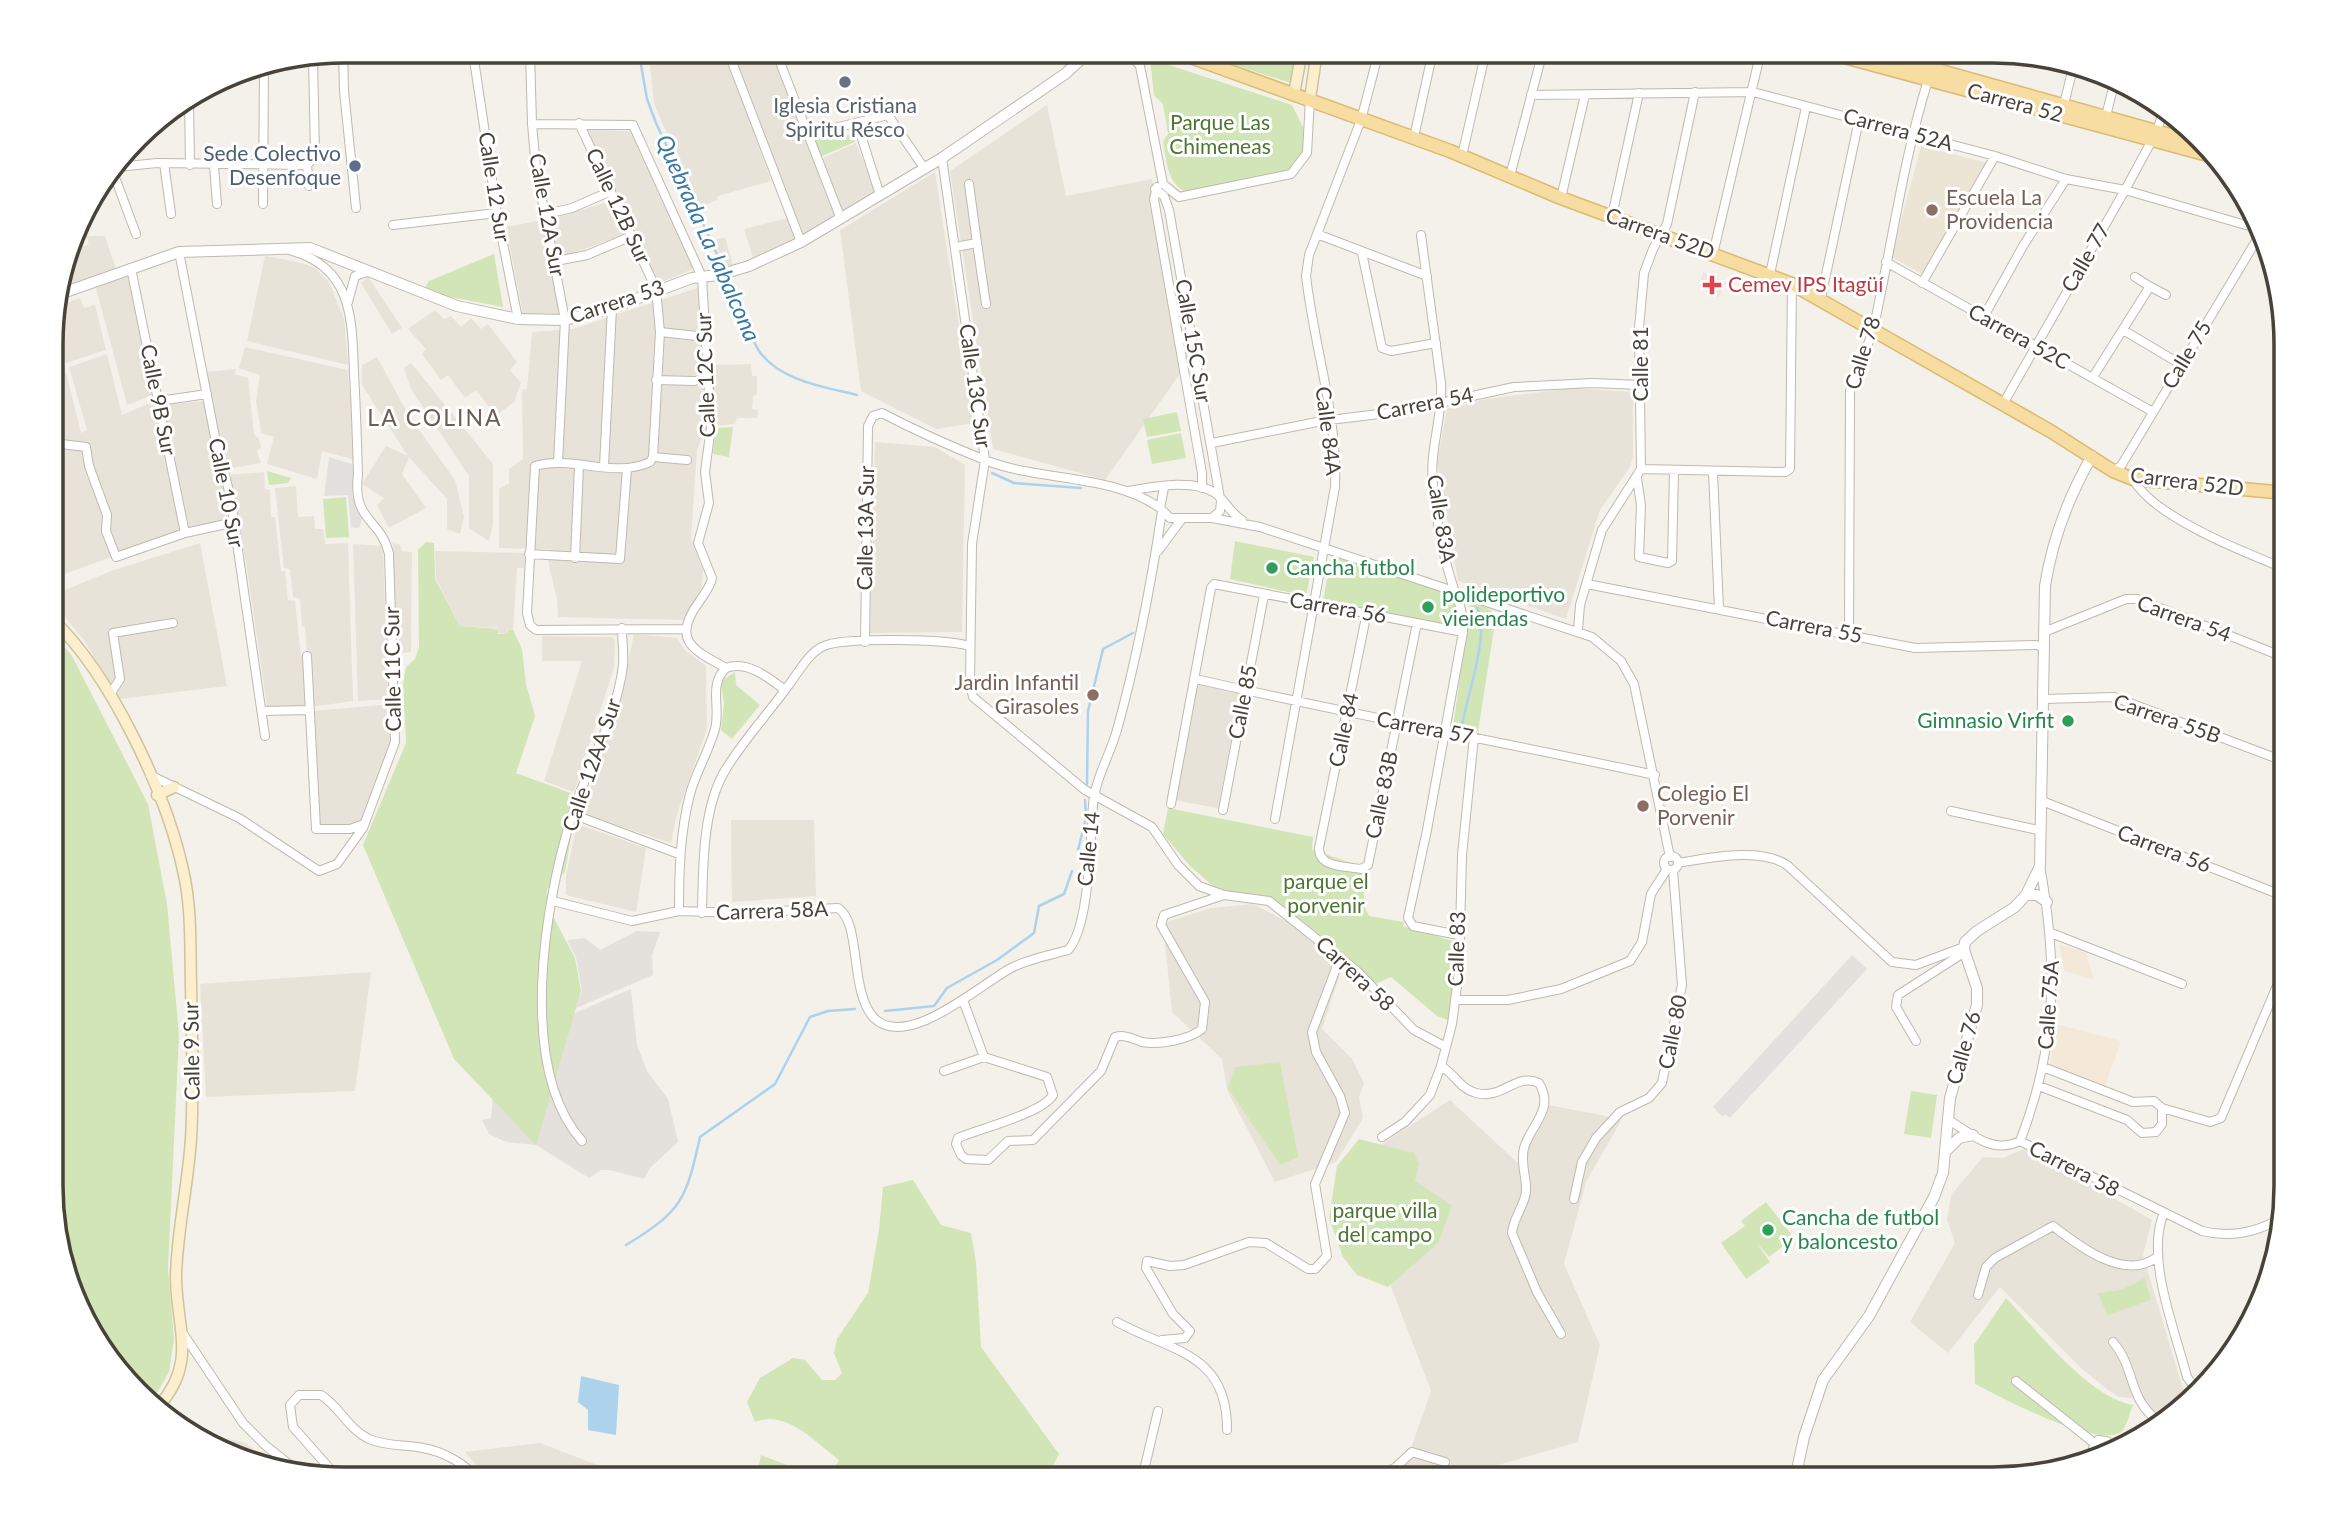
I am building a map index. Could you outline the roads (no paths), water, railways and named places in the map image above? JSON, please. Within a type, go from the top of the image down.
[{"type":"main road","name":"Carrera 52D","points":[[1207,63],[1462,156],[1561,198],[1662,236],[1770,274],[1821,298],[2092,456],[2113,471],[2133,479],[2274,492]]},
{"type":"main road","points":[[1294,94],[1300,63]]},
{"type":"main road","points":[[1310,99],[1315,63]]},
{"type":"main road","name":"Carrera 52","points":[[1866,63],[2155,136],[2187,141]]},
{"type":"main road","name":"Carrera 52","points":[[1916,63],[2106,116],[2197,151]]},
{"type":"main road","name":"Calle 9 Sur","points":[[63,631],[82,651],[111,693],[150,775],[184,872],[190,926],[194,1095],[188,1184],[176,1276],[182,1332]]},
{"type":"main road","points":[[157,795],[174,787]]},
{"type":"main road","points":[[163,1400],[178,1379],[183,1354],[182,1332]]},
{"type":"street","points":[[341,63],[356,208]]},
{"type":"street","name":"Calle 12 Sur","points":[[474,63],[497,213],[518,319]]},
{"type":"street","name":"Calle 12A Sur","points":[[531,63],[531,124],[565,320],[558,463]]},
{"type":"street","points":[[732,63],[801,242]]},
{"type":"street","points":[[781,63],[841,219]]},
{"type":"street","name":"Carrera 53","points":[[68,291],[179,252],[310,248],[373,270],[457,306],[518,319],[565,320],[612,308],[656,289],[724,274],[801,242],[942,158],[1065,74],[1077,63]]},
{"type":"street","name":"Calle 15C Sur","points":[[1137,63],[1142,73],[1159,186],[1156,212],[1201,466],[1202,488]]},
{"type":"street","name":"Calle 84A","points":[[1275,819],[1335,487],[1336,461],[1306,276],[1317,234],[1362,120],[1376,63]]},
{"type":"street","points":[[1414,138],[1430,63]]},
{"type":"street","points":[[1462,156],[1483,63]]},
{"type":"street","points":[[1510,176],[1540,63]]},
{"type":"street","points":[[1713,254],[1759,63]]},
{"type":"street","points":[[1932,67],[1933,63]]},
{"type":"street","points":[[127,166],[164,163],[214,166],[307,165],[315,157],[313,65]]},
{"type":"street","points":[[263,204],[261,166],[264,75]]},
{"type":"street","points":[[2064,104],[2071,75]]},
{"type":"street","name":"Calle 78","points":[[1849,632],[1850,391],[1854,370],[1874,330],[1912,134],[1928,80]]},
{"type":"street","points":[[2106,116],[2113,90]]},
{"type":"street","name":"Calle 81","points":[[1674,471],[1672,561],[1668,563],[1641,558],[1638,555],[1641,505],[1639,328],[1644,273],[1667,224],[1695,92]]},
{"type":"street","name":"Carrera 52A","points":[[1531,95],[1754,92],[1996,156],[2066,179],[2125,190],[2248,226]]},
{"type":"street","points":[[1612,216],[1639,93]]},
{"type":"street","points":[[1561,198],[1585,95]]},
{"type":"street","points":[[1159,186],[1179,197],[1291,174],[1307,153],[1310,99]]},
{"type":"street","points":[[1770,274],[1806,107]]},
{"type":"street","points":[[190,109],[190,165]]},
{"type":"street","points":[[810,134],[888,115],[924,168]]},
{"type":"street","name":"Calle 77","points":[[2003,404],[2155,136],[2161,119]]},
{"type":"street","points":[[1821,298],[1859,120]]},
{"type":"street","points":[[531,124],[579,123]]},
{"type":"street","name":"Calle 12C Sur","points":[[579,123],[631,124],[636,130],[702,277],[711,427],[705,472],[709,503],[698,543],[712,578],[685,629]]},
{"type":"street","name":"Calle 12B Sur","points":[[579,123],[656,289],[660,332],[653,457]]},
{"type":"street","points":[[857,123],[880,195]]},
{"type":"street","points":[[1922,283],[1996,156]]},
{"type":"street","name":"Calle 13C Sur","points":[[942,158],[985,460],[972,544],[970,689],[973,697]]},
{"type":"street","points":[[164,163],[171,214]]},
{"type":"street","points":[[307,165],[309,186]]},
{"type":"street","points":[[214,166],[217,204]]},
{"type":"street","points":[[1983,318],[2018,255],[2066,179]]},
{"type":"street","points":[[116,180],[136,234]]},
{"type":"street","points":[[969,184],[986,304]]},
{"type":"street","name":"Calle 15C Sur","points":[[1159,186],[1169,210],[1220,499]]},
{"type":"street","points":[[546,214],[581,205],[611,191]]},
{"type":"street","points":[[1169,210],[1179,197]]},
{"type":"street","points":[[393,225],[497,213]]},
{"type":"street","points":[[1317,234],[1426,276]]},
{"type":"street","name":"Calle 83A","points":[[1421,235],[1442,402],[1431,458],[1433,487],[1455,590],[1461,600],[1463,632],[1448,718],[1449,732],[1408,918],[1413,926],[1458,935]]},
{"type":"street","points":[[556,261],[587,255],[632,236]]},
{"type":"street","name":"Calle 75","points":[[2113,471],[2121,466],[2255,242]]},
{"type":"street","points":[[955,247],[977,243]]},
{"type":"street","points":[[289,250],[310,256],[323,264],[348,302]]},
{"type":"street","name":"Calle 10 Sur","points":[[179,252],[235,522],[265,736]]},
{"type":"street","points":[[1362,253],[1382,348],[1391,351],[1436,343]]},
{"type":"street","name":"Carrera 52C","points":[[1886,262],[2153,412]]},
{"type":"street","name":"Calle 9B Sur","points":[[131,268],[185,533]]},
{"type":"street","points":[[348,302],[355,276],[373,270]]},
{"type":"street","points":[[2135,276],[2166,295]]},
{"type":"street","points":[[1578,630],[1580,605],[1602,530],[1639,474],[1674,471],[1785,472],[1791,466],[1792,284]]},
{"type":"street","points":[[2093,377],[2149,286]]},
{"type":"street","name":"Calle 11C Sur","points":[[174,787],[239,818],[319,871],[337,864],[359,834],[390,757],[397,729],[387,544],[361,511],[355,495],[358,475],[353,344],[348,302]]},
{"type":"street","points":[[604,466],[612,308]]},
{"type":"street","points":[[2123,330],[2182,365]]},
{"type":"street","points":[[660,332],[696,336]]},
{"type":"street","points":[[656,380],[694,381]]},
{"type":"street","name":"Carrera 54","points":[[1212,443],[1330,420],[1403,411],[1514,387],[1592,383],[1640,385]]},
{"type":"street","points":[[159,401],[207,394]]},
{"type":"street","name":"Calle 13A Sur","points":[[865,642],[868,426],[873,415],[882,414],[942,444],[985,460]]},
{"type":"street","points":[[63,444],[86,447],[89,466],[107,515],[106,531],[116,557],[185,533],[235,522]]},
{"type":"street","points":[[1916,1041],[1896,1007],[1898,995],[1964,949],[1977,931],[2005,915],[2026,895],[2040,866],[2038,831],[2042,801],[2043,632],[2049,558],[2080,477],[2092,456]]},
{"type":"street","points":[[687,460],[653,457],[650,462],[627,469],[558,463],[539,465],[533,469],[527,613],[530,625],[544,631],[685,629],[691,646],[726,668]]},
{"type":"street","points":[[985,460],[1127,491],[1181,520],[1213,518],[1251,524],[1578,630],[1608,648],[1631,677],[1655,775],[1670,857],[1665,863],[1673,867],[1755,856],[1774,858],[1787,865],[1892,962],[1916,965],[1964,949]]},
{"type":"street","points":[[575,558],[579,466]]},
{"type":"street","points":[[529,554],[620,559],[627,469]]},
{"type":"street","points":[[1713,472],[1718,609]]},
{"type":"street","points":[[2133,479],[2145,495],[2199,530],[2274,564]]},
{"type":"street","points":[[2145,495],[2157,482]]},
{"type":"street","points":[[1127,491],[1176,486],[1202,488],[1220,499],[1229,511],[1251,524]]},
{"type":"street","points":[[1156,553],[1164,488]]},
{"type":"street","points":[[1213,518],[1220,511],[1220,499]]},
{"type":"street","points":[[1156,553],[1181,520]]},
{"type":"street","name":"Calle 14","points":[[886,1026],[912,1025],[963,1000],[1013,967],[1068,950],[1075,942],[1090,868],[1094,797],[1117,731],[1151,592],[1156,553]]},
{"type":"street","name":"Carrera 56","points":[[1196,679],[1210,588],[1214,584],[1463,632]]},
{"type":"street","name":"Carrera 55","points":[[1587,584],[1849,632],[1915,648],[2043,647]]},
{"type":"street","name":"Calle 85","points":[[1223,810],[1264,595]]},
{"type":"street","name":"Carrera 54","points":[[2043,632],[2126,599],[2137,599],[2274,653]]},
{"type":"street","name":"Calle 84","points":[[1319,848],[1349,713],[1367,612]]},
{"type":"street","points":[[111,693],[120,679],[112,636],[118,632],[173,623]]},
{"type":"street","name":"Calle 83B","points":[[1319,848],[1319,854],[1326,863],[1360,869],[1368,865],[1417,623]]},
{"type":"street","name":"Calle 12AA Sur","points":[[582,1141],[571,1128],[557,1100],[546,1054],[543,952],[572,814],[619,688],[624,663],[622,628]]},
{"type":"street","points":[[702,913],[705,839],[724,771],[785,690],[823,646],[914,641],[970,646]]},
{"type":"street","points":[[307,656],[316,829],[350,829],[364,824]]},
{"type":"street","points":[[679,911],[679,854],[691,791],[716,727],[715,685],[718,676],[726,668],[733,666],[757,671],[785,690]]},
{"type":"street","points":[[1171,804],[1196,679]]},
{"type":"street","name":"Carrera 57","points":[[1196,679],[1474,737],[1513,748],[1655,775]]},
{"type":"street","name":"Carrera 58","points":[[973,697],[1094,797],[1152,827],[1185,873],[1199,886],[1224,895],[1269,901],[1340,958],[1414,1030],[1444,1046]]},
{"type":"street","name":"Carrera 55B","points":[[2044,699],[2114,697],[2274,757]]},
{"type":"street","points":[[262,711],[309,709]]},
{"type":"street","name":"Calle 83","points":[[1382,1137],[1421,1107],[1441,1066],[1444,1046],[1452,1024],[1459,962],[1458,935],[1474,737]]},
{"type":"street","points":[[150,775],[174,787]]},
{"type":"street","name":"Carrera 56","points":[[2042,801],[2274,892]]},
{"type":"street","points":[[1951,811],[2038,831]]},
{"type":"street","points":[[572,814],[679,854]]},
{"type":"street","points":[[350,829],[359,834]]},
{"type":"street","name":"Calle 75A","points":[[2020,1141],[2039,1086],[2052,1008],[2051,933],[2040,866]]},
{"type":"street","points":[[1455,1000],[1508,1000],[1561,989],[1630,961],[1642,942],[1651,894],[1673,867]]},
{"type":"street","name":"Calle 80","points":[[1574,1199],[1582,1161],[1596,1138],[1620,1112],[1649,1098],[1662,1083],[1682,985],[1673,867]]},
{"type":"street","points":[[944,1071],[985,1057],[1047,1077],[1053,1095],[1048,1101],[958,1138],[956,1144],[961,1155],[973,1160],[988,1160],[1008,1141],[1034,1140],[1101,1071],[1115,1037],[1122,1035],[1152,1043],[1185,1038],[1202,1029],[1205,1002],[1161,925],[1167,913],[1224,895]]},
{"type":"street","points":[[2026,895],[2037,895],[2047,902]]},
{"type":"street","name":"Carrera 58A","points":[[553,901],[632,921],[679,911],[702,913],[838,908],[844,912],[859,988],[874,1017],[886,1026]]},
{"type":"street","points":[[2051,933],[2182,984]]},
{"type":"street","name":"Calle 76","points":[[1798,1467],[1804,1437],[1823,1380],[1869,1316],[1934,1197],[1943,1173],[1950,1098],[1977,1005],[1977,988],[1964,949]]},
{"type":"street","points":[[1163,1340],[1185,1338],[1190,1331],[1173,1314],[1146,1268],[1147,1261],[1170,1266],[1184,1265],[1249,1242],[1266,1244],[1308,1269],[1315,1269],[1328,1256],[1315,1184],[1345,1113],[1340,1096],[1315,1052],[1312,1032],[1340,958]]},
{"type":"street","points":[[2043,1067],[2133,1102],[2154,1101],[2162,1108],[2210,1122],[2221,1118],[2274,993]]},
{"type":"street","points":[[963,1000],[985,1057]]},
{"type":"street","points":[[1441,1066],[1462,1086],[1479,1094],[1498,1094],[1513,1084],[1528,1080],[1539,1083],[1542,1089],[1544,1111],[1524,1149],[1522,1166],[1526,1190],[1512,1233],[1537,1292],[1561,1334]]},
{"type":"street","points":[[2039,1086],[2127,1120],[2146,1134],[2160,1128],[2162,1108]]},
{"type":"street","name":"Carrera 58","points":[[1947,1119],[1977,1138],[2000,1148],[2020,1141],[2163,1215],[2202,1231],[2227,1235],[2258,1229],[2272,1222]]},
{"type":"street","points":[[1947,1150],[1958,1138],[1977,1138]]},
{"type":"street","points":[[2163,1215],[2158,1227],[2157,1257],[2187,1377],[2192,1384]]},
{"type":"street","points":[[1978,1295],[1986,1267],[1995,1258],[2053,1226],[2080,1245],[2123,1265],[2141,1264],[2157,1257]]},
{"type":"street","points":[[1117,1322],[1178,1347],[1213,1376],[1224,1402],[1227,1430]]},
{"type":"street","name":"Calle 9 Sur","points":[[182,1332],[243,1423],[266,1447],[284,1461]]},
{"type":"street","points":[[2113,1342],[2124,1357],[2140,1404],[2153,1417]]},
{"type":"street","points":[[2016,1381],[2094,1443],[2094,1448]]},
{"type":"street","points":[[328,1466],[293,1427],[289,1408],[299,1395],[314,1392],[321,1395],[349,1425],[369,1438],[391,1447],[421,1447],[445,1453],[464,1467]]},
{"type":"street","points":[[1145,1467],[1158,1410]]},
{"type":"street","points":[[2094,1443],[2107,1443]]},
{"type":"street","points":[[1396,1467],[1412,1452],[1445,1462]]},
{"type":"water","points":[[581,1376],[619,1385],[616,1435],[588,1430],[588,1410],[578,1402]]},
{"type":"waterway","name":"Quebrada La Jabalcona","points":[[641,63],[647,99],[656,123],[724,269]]},
{"type":"waterway","name":"Quebrada La Jabalcona","points":[[726,275],[755,344],[768,361],[804,381],[857,395]]},
{"type":"waterway","name":"Quebrada La Jabalcona","points":[[992,473],[1014,483],[1081,488]]},
{"type":"waterway","points":[[1462,726],[1479,648],[1481,618],[1477,608]]},
{"type":"waterway","name":"Quebrada La Jabalcona","points":[[1087,784],[1088,711],[1103,649],[1133,633]]},
{"type":"waterway","name":"Quebrada La Jabalcona","points":[[1078,850],[1086,818],[1085,800]]},
{"type":"waterway","name":"Quebrada La Jabalcona","points":[[885,1011],[934,1006],[947,988],[997,960],[1034,933],[1039,906],[1064,894],[1072,871]]},
{"type":"waterway","name":"Quebrada La Jabalcona","points":[[626,1245],[659,1223],[679,1202],[690,1176],[700,1137],[775,1084],[810,1017],[828,1011],[855,1009]]},
{"type":"place","name":"Iglesia Cristiana Spiritu Résco","points":[[845,82]]},
{"type":"place","name":"Sede Colectivo Desenfoque","points":[[355,166]]},
{"type":"place","name":"Escuela La Providencia","points":[[1932,210]]},
{"type":"place","name":"Cemev IPS Itagüí","points":[[1712,285]]},
{"type":"place","name":"Cancha futbol","points":[[1272,568]]},
{"type":"place","name":"polideportivo vieiendas","points":[[1428,607]]},
{"type":"place","name":"Jardin Infantil Girasoles","points":[[1093,695]]},
{"type":"place","name":"Gimnasio Virfit","points":[[2068,721]]},
{"type":"place","name":"Colegio El Porvenir","points":[[1643,806]]},
{"type":"place","name":"Cancha de futbol y baloncesto","points":[[1768,1230]]},
{"type":"district","name":"LA COLINA","points":[[435,418]]},
{"type":"park label","name":"Parque Las Chimeneas","points":[[1220,135]]},
{"type":"park label","name":"parque el porvenir","points":[[1326,894]]},
{"type":"park label","name":"parque villa del campo","points":[[1385,1223]]}]
